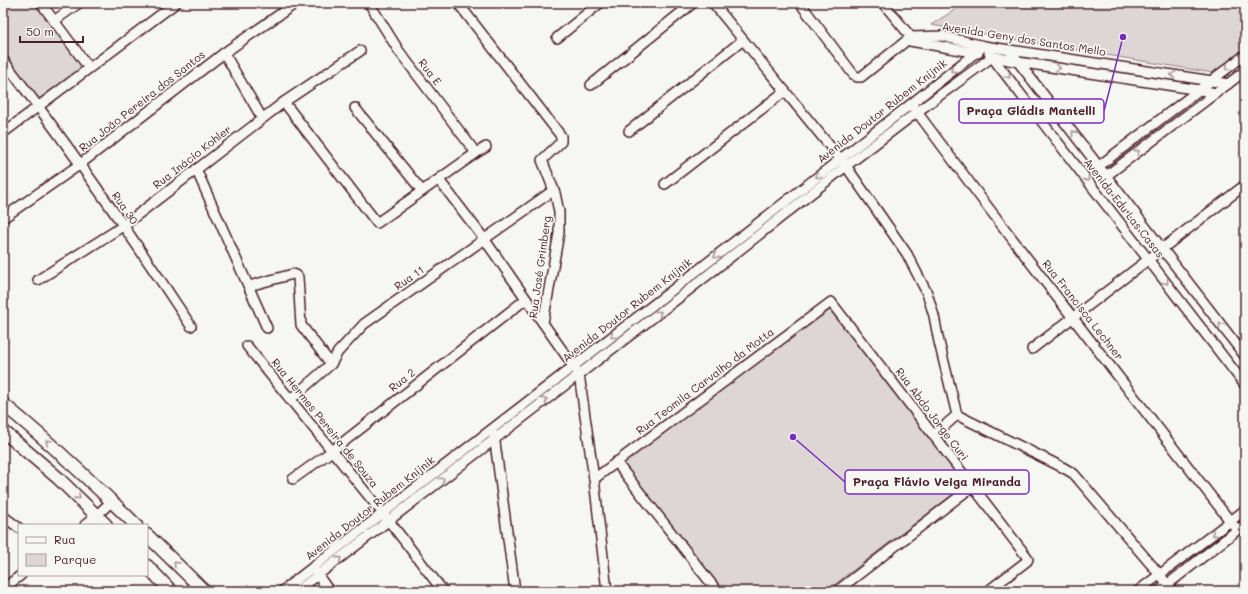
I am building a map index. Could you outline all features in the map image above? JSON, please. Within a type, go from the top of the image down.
[{"type":"main road","points":[[3,404],[78,468],[135,524]]},
{"type":"main road","points":[[3,431],[58,478],[105,524]]},
{"type":"main road","points":[[148,536],[204,591]]},
{"type":"main road","points":[[148,567],[171,591]]},
{"type":"street","points":[[40,3],[89,68]]},
{"type":"street","points":[[54,22],[79,3]]},
{"type":"street","points":[[3,133],[176,3]]},
{"type":"street","name":"Rua João Pereira dos Santos","points":[[3,218],[79,165],[224,53],[296,3]]},
{"type":"street","name":"Rua E","points":[[370,3],[399,52],[476,153]]},
{"type":"street","name":"Rua José Grimberg","points":[[458,3],[561,136],[561,142],[542,160],[554,190],[560,212],[559,233],[542,323],[577,370],[594,479],[607,591]]},
{"type":"street","points":[[557,38],[600,3]]},
{"type":"street","points":[[591,85],[693,3]]},
{"type":"street","points":[[713,3],[843,162],[907,254],[927,293],[934,316],[957,415],[1074,474],[1160,574],[1170,588]]},
{"type":"street","points":[[800,3],[853,74],[857,77],[861,77],[909,39],[883,3]]},
{"type":"street","name":"Avenida Geny dos Santos Mello","points":[[909,39],[942,36],[984,46],[1228,84]]},
{"type":"street","name":"Avenida Geny dos Santos Mello","points":[[909,39],[1018,62],[1216,93]]},
{"type":"street","points":[[629,131],[743,40]]},
{"type":"street","name":"Avenida Doutor Rubem Knijnik","points":[[386,517],[495,439],[675,288],[754,232],[843,162],[911,104],[984,46]]},
{"type":"street","name":"Avenida Edu Las Casas","points":[[984,46],[1245,385]]},
{"type":"street","name":"Avenida Edu Las Casas","points":[[1009,50],[1245,356]]},
{"type":"street","name":"Rua Inácio Kohler","points":[[38,280],[123,226],[262,118],[360,52]]},
{"type":"street","points":[[224,53],[262,118]]},
{"type":"street","points":[[1099,166],[1245,55]]},
{"type":"street","name":"Avenida Doutor Rubem Knijnik","points":[[843,162],[917,112],[992,57]]},
{"type":"street","name":"Rua 30","points":[[3,60],[38,106],[123,226],[191,326]]},
{"type":"street","points":[[1106,176],[1245,71]]},
{"type":"street","points":[[665,184],[785,91]]},
{"type":"street","points":[[284,102],[376,223],[486,147]]},
{"type":"street","name":"Rua Francisca Lechner","points":[[911,104],[1073,318],[1231,521],[1241,527]]},
{"type":"street","points":[[355,108],[422,191]]},
{"type":"street","points":[[196,169],[267,328]]},
{"type":"street","points":[[439,180],[485,240],[542,323]]},
{"type":"street","points":[[1032,349],[1242,188],[1245,198]]},
{"type":"street","name":"Rua 11","points":[[290,400],[331,364],[338,352],[364,324],[554,190]]},
{"type":"street","name":"Avenida Doutor Rubem Knijnik","points":[[282,591],[315,572],[386,517],[493,428],[681,296],[754,232]]},
{"type":"street","points":[[249,286],[293,274],[296,275],[298,277],[301,325],[331,364]]},
{"type":"street","points":[[675,288],[681,296]]},
{"type":"street","name":"Rua 2","points":[[293,479],[332,451],[526,299]]},
{"type":"street","name":"Rua Abdo Jorge Curi","points":[[831,302],[1028,559],[988,591]]},
{"type":"street","name":"Rua Teomila Carvalho da Motta","points":[[594,479],[831,302]]},
{"type":"street","name":"Rua Hermes Pereira de Souza","points":[[248,346],[290,400],[386,517],[443,591]]},
{"type":"street","points":[[934,435],[957,415]]},
{"type":"street","points":[[493,428],[515,591]]},
{"type":"street","points":[[616,462],[717,591]]},
{"type":"street","points":[[837,591],[972,486]]},
{"type":"street","points":[[86,524],[112,501]]},
{"type":"street","points":[[1138,591],[1245,510]]},
{"type":"street","points":[[3,516],[18,527]]},
{"type":"street","points":[[1159,591],[1170,588],[1241,527]]},
{"type":"street","points":[[315,572],[329,591]]},
{"type":"street","name":"Avenida Doutor Rubem Knijnik","points":[[297,591],[315,572]]},
{"type":"street","points":[[3,590],[20,576]]},
{"type":"green space","points":[[3,3],[37,3],[84,66],[39,99],[3,52]]},
{"type":"green space","points":[[965,3],[1245,3],[1245,49],[1213,73],[931,25]]},
{"type":"green space","points":[[830,310],[965,485],[826,591],[723,591],[623,463]]},
{"type":"place","name":"Praça Gládis Mantelli","points":[[1123,37]]},
{"type":"place","name":"Praça Flávio Veiga Miranda","points":[[793,437]]}]
